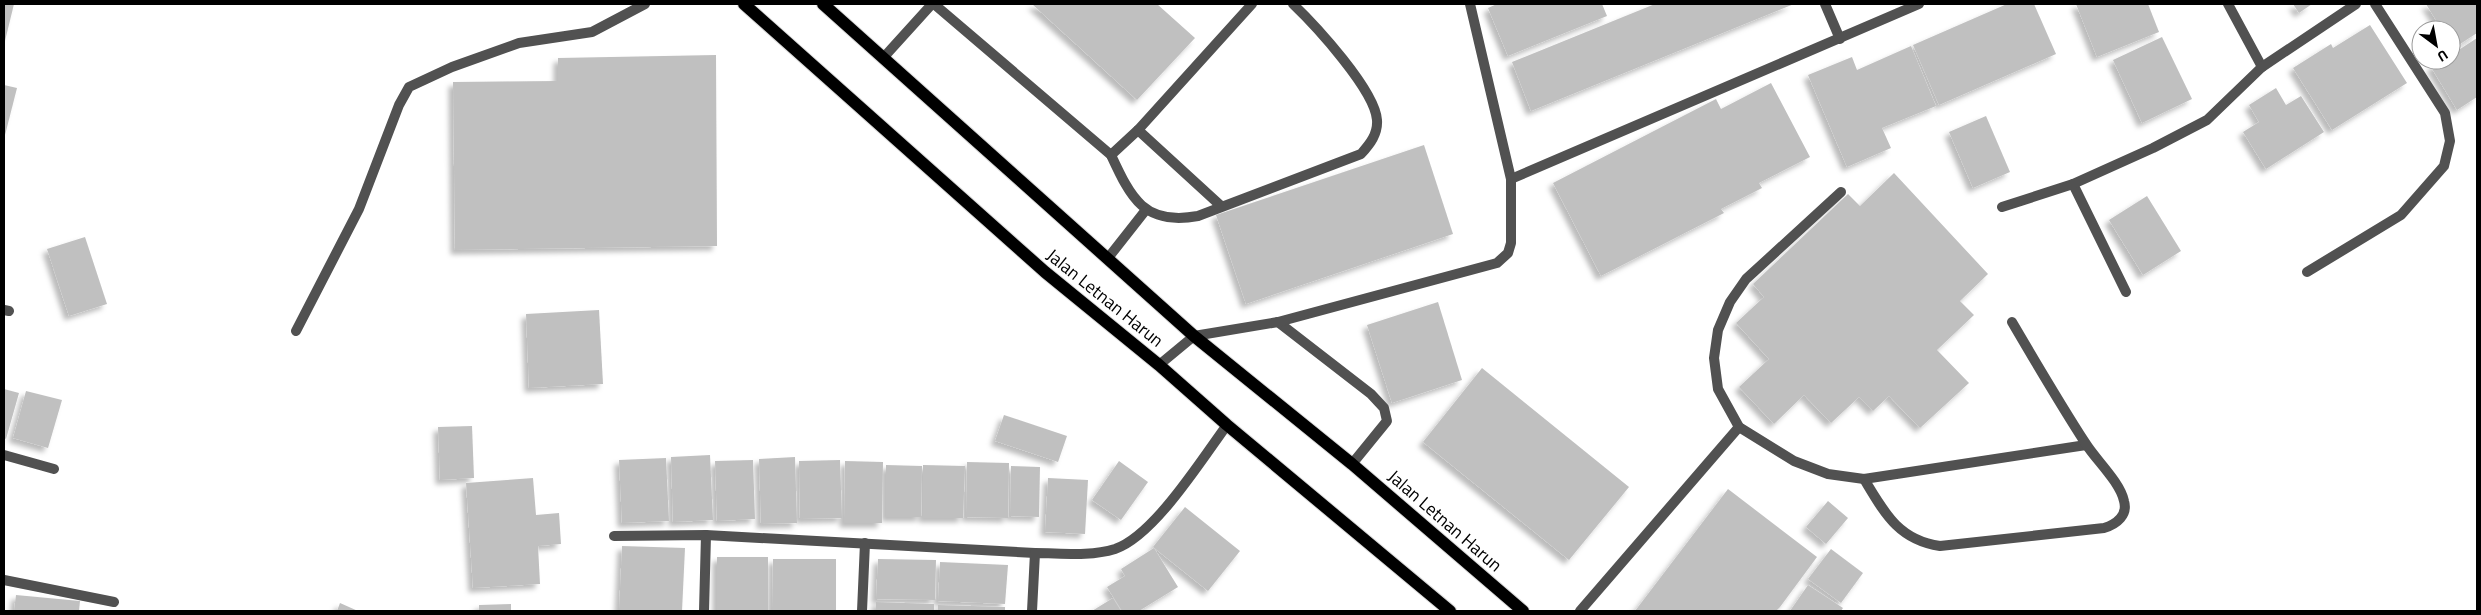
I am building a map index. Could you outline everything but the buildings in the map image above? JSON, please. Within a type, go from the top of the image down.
[{"type":"main road","name":"Jalan Letnan Harun","points":[[744,4],[1045,272],[1159,365],[1227,425],[1450,611]]},
{"type":"main road","name":"Jalan Letnan Harun","points":[[823,4],[884,56],[1194,336],[1352,464],[1523,611]]},
{"type":"street","points":[[296,331],[359,209],[399,105],[409,87],[452,67],[519,43],[592,32],[645,4]]},
{"type":"street","points":[[884,56],[933,4],[1111,155],[1120,173],[1145,211],[1170,219],[1182,219],[1198,216],[1220,206],[1362,154],[1376,133],[1377,120],[1368,95],[1317,27],[1293,4]]},
{"type":"street","points":[[1111,155],[1138,130],[1252,4]]},
{"type":"street","points":[[1159,365],[1194,336],[1278,322],[1497,263],[1508,253],[1511,243],[1511,179],[1470,4]]},
{"type":"street","points":[[1824,4],[1840,39]]},
{"type":"street","points":[[1511,179],[1919,4]]},
{"type":"street","points":[[2228,4],[2262,67]]},
{"type":"street","points":[[2002,207],[2073,184],[2154,148],[2207,120],[2262,67],[2356,4]]},
{"type":"street","points":[[2307,272],[2401,215],[2444,166],[2450,141],[2445,112],[2375,4]]},
{"type":"street","points":[[1138,130],[1220,206]]},
{"type":"street","points":[[2073,184],[2126,292]]},
{"type":"street","points":[[1841,192],[1746,279],[1730,302],[1718,330],[1714,358],[1718,389],[1739,427],[1794,461],[1828,474],[1864,479],[2086,445]]},
{"type":"street","points":[[1108,258],[1145,211]]},
{"type":"street","points":[[1278,322],[1371,394],[1384,408],[1386,421],[1352,464]]},
{"type":"street","points":[[1864,479],[1894,525],[1930,545],[1940,546],[2104,528],[2113,525],[2123,515],[2124,500],[2086,445],[2012,322]]},
{"type":"street","points":[[614,536],[706,535],[1035,553],[1094,554],[1117,548],[1135,538],[1172,499],[1227,425]]},
{"type":"street","points":[[1580,611],[1739,427]]},
{"type":"street","points":[[4,455],[54,469]]},
{"type":"street","points":[[704,611],[706,535]]},
{"type":"street","points":[[862,611],[865,543]]},
{"type":"street","points":[[1032,611],[1035,553]]},
{"type":"street","points":[[4,580],[114,602]]}]
